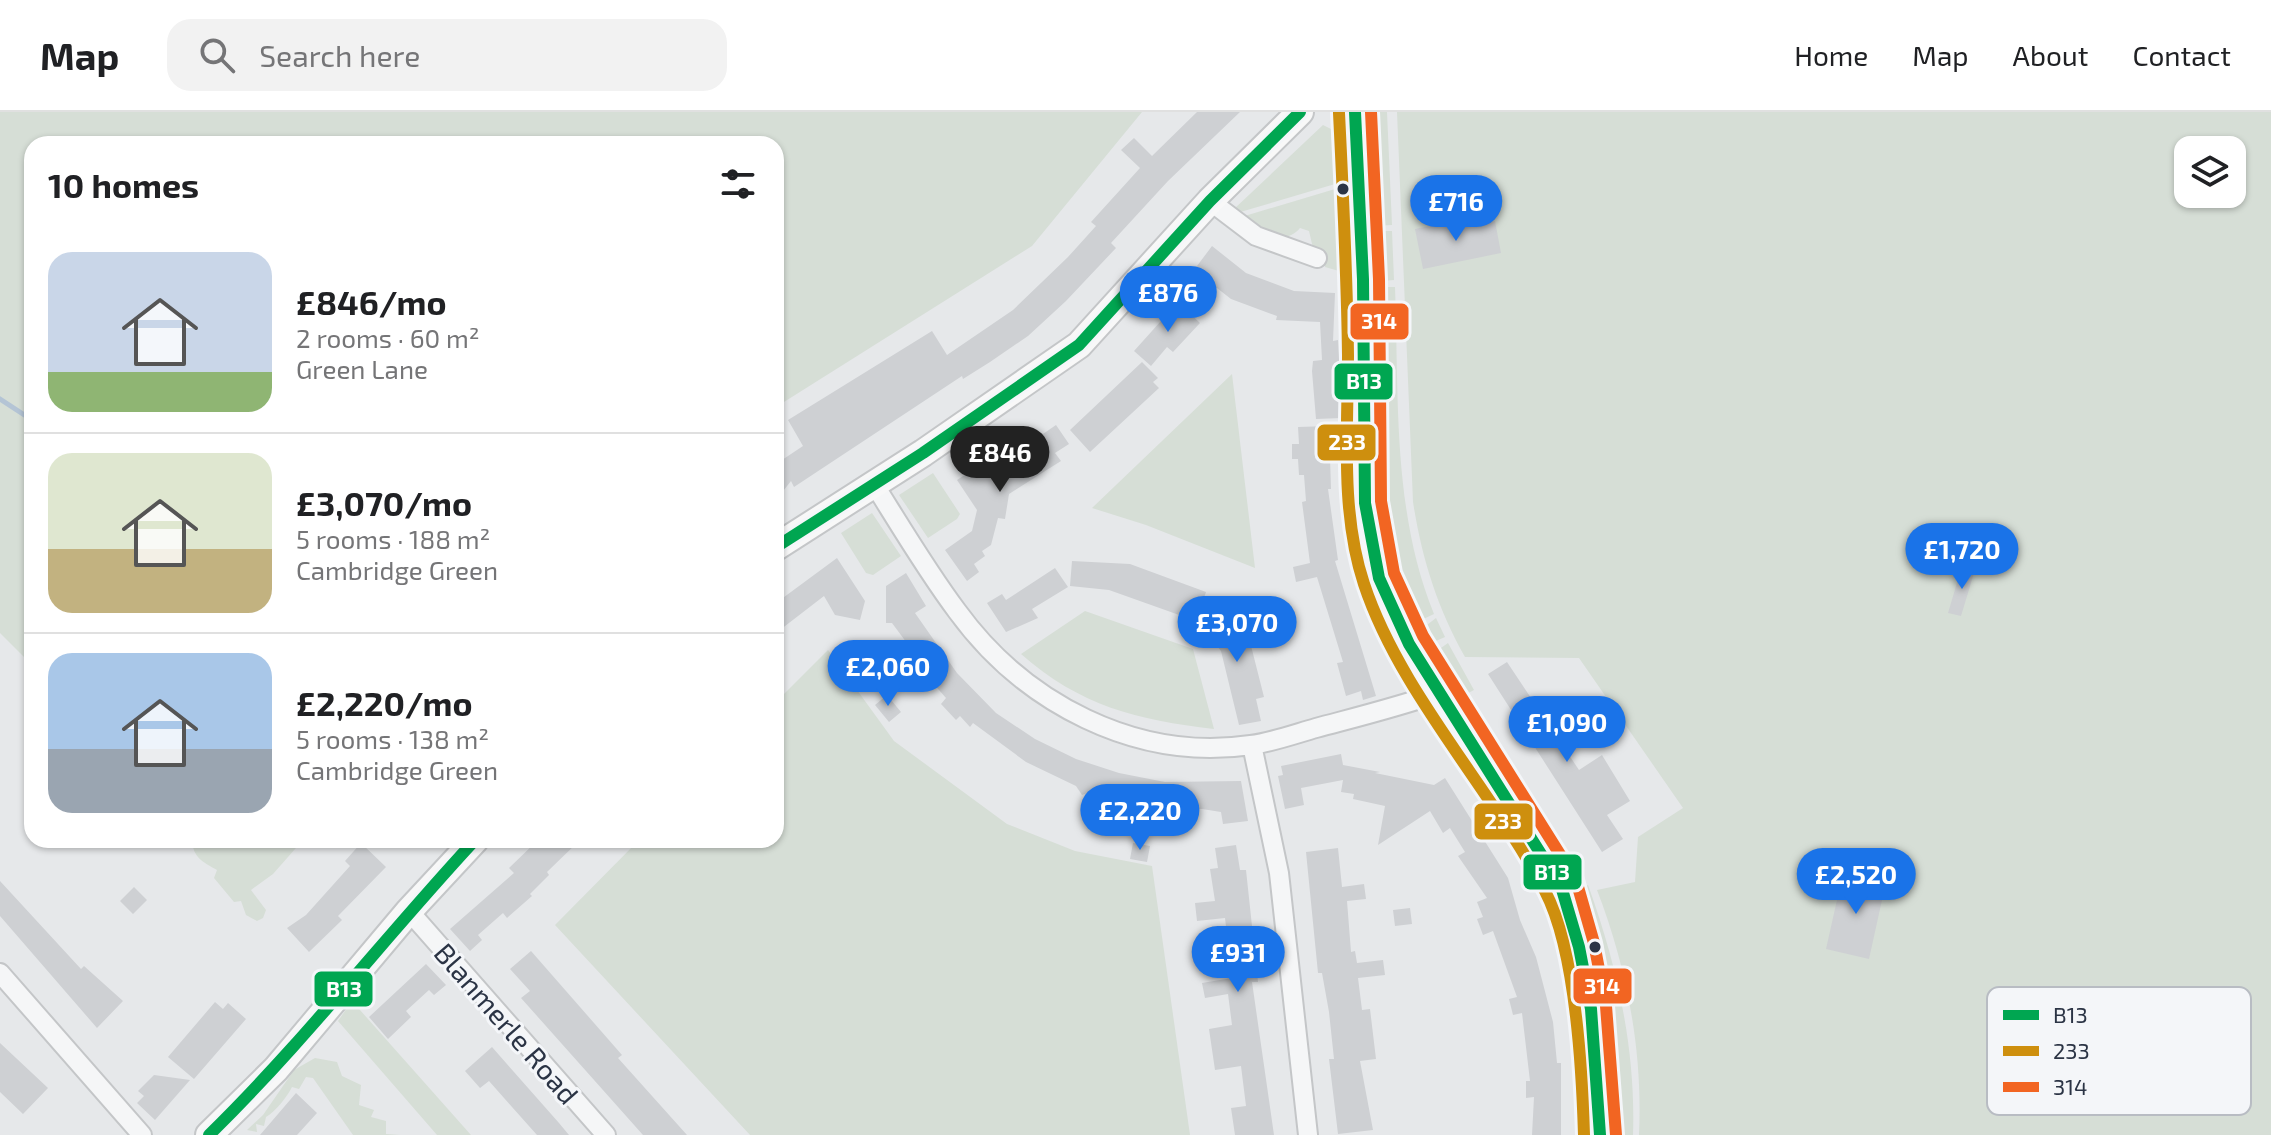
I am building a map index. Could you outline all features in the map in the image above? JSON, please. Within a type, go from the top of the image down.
[{"type":"main road","points":[[784,542],[1079,345],[1210,201],[1300,112]]},
{"type":"main road","points":[[1355,112],[1363,279],[1364,490],[1368,532],[1391,608],[1438,693],[1561,886],[1574,924],[1595,1023],[1600,1135]]},
{"type":"main road","points":[[209,1135],[292,1051],[409,911],[468,848]]},
{"type":"street","points":[[1210,201],[1248,232],[1317,258]]},
{"type":"street","points":[[874,484],[957,613],[1003,663],[1042,697],[1087,721],[1138,739],[1192,747],[1252,745],[1438,693]]},
{"type":"street","points":[[1252,745],[1279,873],[1308,1135]]},
{"type":"street","name":"Blanmerle Road","points":[[409,911],[606,1135]]},
{"type":"street","points":[[0,973],[142,1135]]},
{"type":"shaded area","points":[[0,112],[1142,112],[1032,246],[784,402],[784,136],[24,136],[24,657],[0,633]]},
{"type":"shaded area","points":[[1371,112],[1387,112],[1392,225],[1373,226]]},
{"type":"shaded area","points":[[1397,112],[2271,112],[2271,1135],[1639,1135],[1638,1072],[1631,1010],[1617,949],[1597,890],[1635,882],[1638,837],[1683,808],[1579,658],[1465,657],[1446,620],[1432,582],[1413,502]]},
{"type":"shaded area","points":[[1323,125],[1331,129],[1335,184],[1237,213],[1234,209]]},
{"type":"shaded area","points":[[1335,189],[1339,271],[1325,267],[1324,252],[1313,248],[1309,231],[1300,228],[1286,237],[1278,236],[1261,231],[1238,218]]},
{"type":"shaded area","points":[[1373,231],[1392,231],[1394,280],[1382,281],[1381,261],[1375,261]]},
{"type":"shaded area","points":[[1382,287],[1395,287],[1404,494],[1420,575],[1434,614],[1415,623],[1401,584],[1385,503],[1379,421],[1376,297],[1382,297]]},
{"type":"shaded area","points":[[1232,374],[1255,568],[1146,525],[1092,508]]},
{"type":"shaded area","points":[[933,473],[960,514],[928,538],[899,495]]},
{"type":"shaded area","points":[[872,513],[901,556],[873,575],[866,573],[841,533]]},
{"type":"shaded area","points":[[1085,611],[1193,649],[1214,729],[1160,721],[1111,708],[1065,686],[1021,654]]},
{"type":"shaded area","points":[[1436,618],[1445,637],[1427,645],[1419,631]]},
{"type":"shaded area","points":[[1448,643],[1474,690],[1457,699],[1431,655]]},
{"type":"shaded area","points":[[828,650],[894,741],[1007,824],[1075,851],[1152,866],[1190,1135],[750,1135],[555,925],[631,848],[784,848],[784,694]]},
{"type":"shaded area","points":[[194,848],[296,848],[273,874],[251,890],[266,910],[263,918],[257,921],[246,915],[241,901],[234,902],[214,878],[217,870],[197,855]]},
{"type":"shaded area","points":[[1588,885],[1608,946],[1628,1039],[1633,1135],[1614,1135],[1614,1085],[1607,1007],[1578,892]]},
{"type":"shaded area","points":[[352,1001],[471,1135],[437,1135],[338,1021]]},
{"type":"shaded area","points":[[315,1058],[337,1062],[342,1076],[361,1085],[359,1105],[374,1110],[371,1117],[386,1121],[386,1134],[400,1135],[353,1135],[313,1078],[306,1077],[299,1089],[292,1087],[281,1104],[266,1117],[264,1126],[256,1124],[257,1132],[247,1130],[263,1115],[294,1070]]},
{"type":"building","points":[[1197,112],[1240,112],[1168,181],[1111,243],[1116,248],[1028,336],[794,487],[791,481],[784,490],[784,459],[803,446],[788,420],[932,331],[947,355],[1013,310],[1096,226],[1091,222],[1140,168],[1121,150],[1134,138],[1152,156]]},
{"type":"building","points":[[1455,221],[1456,229],[1495,221],[1501,253],[1423,269],[1415,229]]},
{"type":"building","points":[[1212,246],[1246,273],[1294,291],[1335,293],[1333,341],[1338,340],[1342,418],[1316,419],[1312,371],[1313,361],[1322,360],[1320,322],[1276,320],[1277,316],[1231,299],[1194,270]]},
{"type":"building","points":[[1178,302],[1200,323],[1173,352],[1167,347],[1151,366],[1134,351]]},
{"type":"building","points":[[1142,362],[1158,378],[1153,382],[1159,388],[1090,452],[1070,430]]},
{"type":"building","points":[[1056,425],[1069,444],[1055,453],[1061,461],[1009,494],[1005,519],[998,518],[991,545],[982,551],[985,556],[974,564],[979,572],[967,581],[945,550],[972,531],[977,510],[957,480],[989,459],[995,467]]},
{"type":"building","points":[[1329,426],[1331,489],[1328,489],[1338,560],[1335,561],[1376,696],[1363,700],[1361,691],[1346,696],[1337,663],[1343,662],[1317,577],[1296,582],[1293,567],[1310,563],[1302,502],[1306,501],[1304,475],[1299,475],[1298,459],[1292,459],[1292,444],[1299,444],[1298,427]]},
{"type":"building","points":[[837,558],[865,601],[860,620],[835,615],[824,596],[784,627],[784,597]]},
{"type":"building","points":[[1072,561],[1130,564],[1206,592],[1196,621],[1109,590],[1070,586]]},
{"type":"building","points":[[1962,566],[1975,570],[1961,616],[1948,613]]},
{"type":"building","points":[[1055,568],[1068,587],[1032,609],[1038,618],[1006,632],[987,603],[1002,594],[1006,600]]},
{"type":"building","points":[[906,573],[926,606],[915,613],[957,673],[996,713],[1035,739],[1076,759],[1119,773],[1165,782],[1241,781],[1248,821],[1223,824],[1221,812],[1202,809],[1159,807],[1157,816],[1127,810],[1125,804],[1093,791],[1082,795],[1076,786],[1026,762],[973,723],[970,727],[960,716],[956,720],[941,704],[946,698],[925,674],[920,677],[908,659],[915,654],[892,623],[886,623],[886,586]]},
{"type":"building","points":[[1219,608],[1229,621],[1236,616],[1247,630],[1264,697],[1256,699],[1261,721],[1239,725],[1221,651],[1199,623]]},
{"type":"building","points":[[1507,662],[1579,770],[1602,755],[1630,801],[1607,815],[1623,839],[1602,852],[1488,674]]},
{"type":"building","points":[[887,695],[901,712],[889,722],[875,705]]},
{"type":"building","points":[[1341,754],[1343,765],[1380,772],[1375,773],[1434,785],[1445,778],[1508,878],[1520,920],[1536,957],[1553,1022],[1557,1063],[1561,1063],[1561,1135],[1532,1135],[1534,1097],[1526,1098],[1526,1081],[1530,1081],[1522,1013],[1513,1015],[1509,999],[1517,997],[1493,931],[1483,935],[1477,919],[1483,917],[1477,902],[1487,898],[1458,856],[1465,852],[1450,828],[1443,833],[1430,811],[1378,845],[1385,806],[1353,799],[1354,794],[1341,792],[1343,780],[1301,788],[1304,805],[1285,809],[1278,776],[1283,775],[1281,766]]},
{"type":"building","points":[[1133,843],[1150,846],[1147,862],[1130,859]]},
{"type":"building","points":[[1236,845],[1240,870],[1246,870],[1258,982],[1252,982],[1274,1135],[1235,1135],[1231,1108],[1246,1106],[1241,1066],[1215,1070],[1209,1029],[1232,1025],[1228,994],[1205,998],[1202,983],[1232,978],[1225,918],[1197,921],[1195,903],[1215,901],[1210,869],[1218,868],[1215,848]]},
{"type":"building","points":[[357,848],[366,848],[386,867],[338,916],[342,920],[309,952],[287,928],[306,915],[350,866],[345,861]]},
{"type":"building","points":[[530,848],[572,848],[547,872],[549,875],[530,894],[532,896],[507,918],[503,913],[478,935],[482,940],[470,951],[450,929],[514,873],[509,868]]},
{"type":"building","points":[[1338,848],[1342,887],[1364,884],[1366,899],[1347,901],[1351,952],[1355,951],[1357,963],[1383,960],[1385,975],[1358,978],[1362,1010],[1370,1009],[1376,1059],[1360,1061],[1373,1130],[1338,1134],[1329,1059],[1334,1059],[1329,1012],[1322,973],[1318,973],[1306,852]]},
{"type":"building","points":[[1843,873],[1886,882],[1869,959],[1826,949]]},
{"type":"building","points":[[0,881],[81,969],[84,966],[123,1001],[97,1028],[0,916]]},
{"type":"building","points":[[134,887],[147,900],[133,914],[120,901]]},
{"type":"building","points":[[1410,908],[1412,924],[1395,926],[1393,910]]},
{"type":"building","points":[[531,951],[622,1055],[618,1058],[687,1135],[643,1135],[521,998],[530,991],[510,969]]},
{"type":"building","points":[[426,964],[446,985],[434,995],[429,990],[406,1011],[411,1017],[388,1039],[369,1017]]},
{"type":"building","points":[[215,1002],[223,1009],[228,1003],[246,1019],[194,1079],[168,1057]]},
{"type":"building","points":[[0,1043],[48,1088],[23,1114],[0,1092]]},
{"type":"building","points":[[492,1047],[569,1135],[537,1135],[489,1081],[480,1088],[465,1071]]},
{"type":"building","points":[[154,1075],[190,1080],[155,1120],[137,1103],[144,1096],[138,1091]]},
{"type":"building","points":[[296,1093],[317,1113],[297,1135],[260,1135]]},
{"type":"waterway","points":[[0,399],[24,415]]},
{"type":"transit line","name":"B13","points":[[784,542],[923,453],[1079,345],[1210,201],[1300,112]]},
{"type":"transit line","name":"B13","points":[[1355,112],[1363,279],[1365,503],[1379,578],[1409,644],[1561,886],[1579,947],[1591,1009],[1600,1135]]},
{"type":"transit line","name":"314","points":[[1371,112],[1379,279],[1381,501],[1394,573],[1423,636],[1576,880],[1594,943],[1606,1006],[1616,1135]]},
{"type":"transit line","name":"233","points":[[1339,113],[1348,355],[1348,499],[1356,557],[1380,624],[1400,664],[1523,853],[1545,891],[1555,916],[1564,945],[1575,1010],[1584,1135]]},
{"type":"transit line","name":"B13","points":[[209,1135],[278,1063],[468,848]]}]
